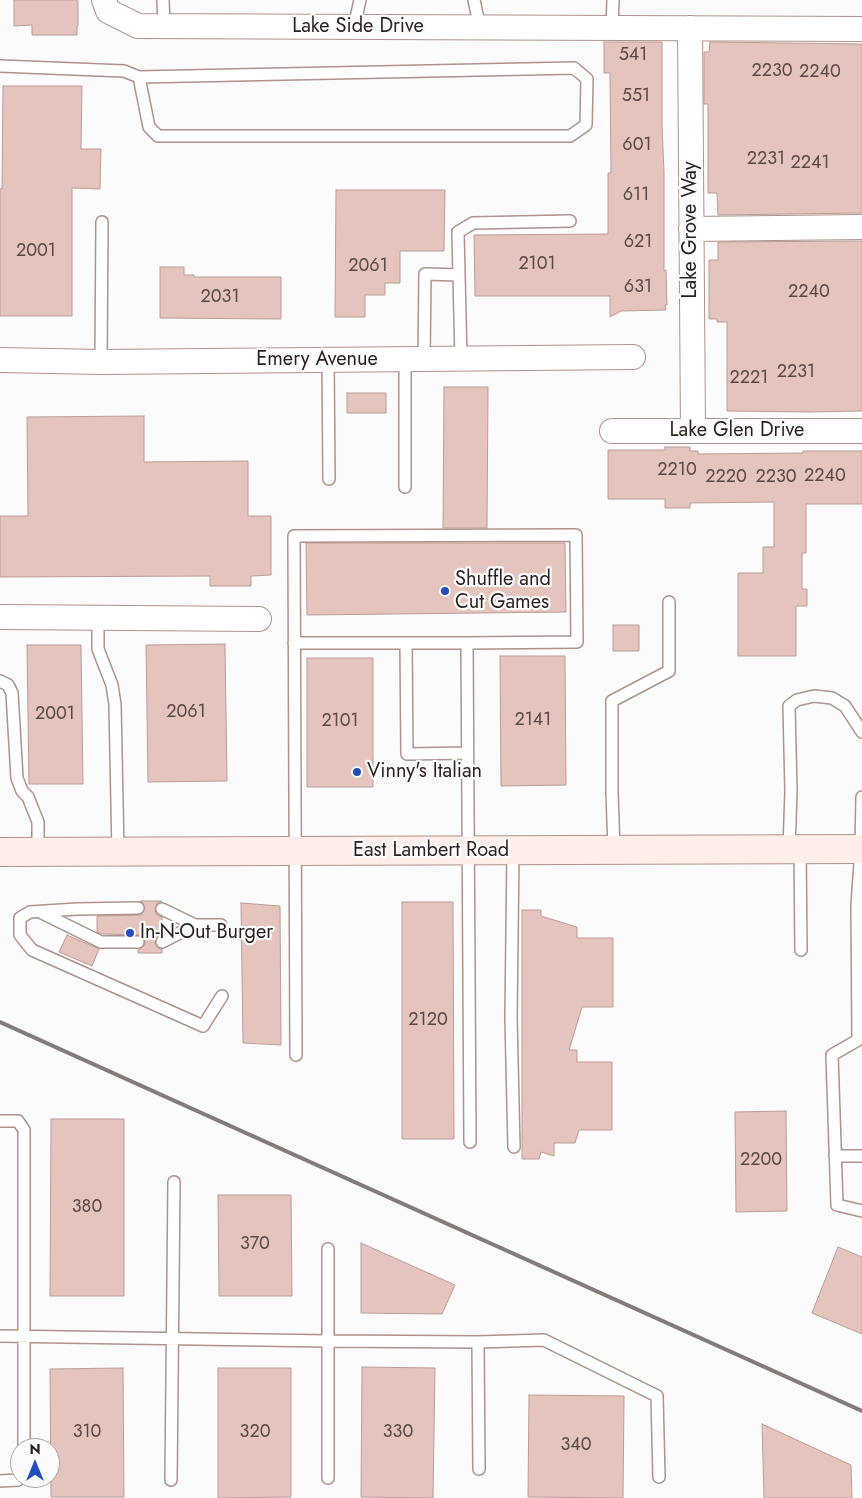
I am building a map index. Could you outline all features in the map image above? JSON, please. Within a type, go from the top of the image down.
[{"type":"main road","name":"East Lambert Road","points":[[0,852],[862,849]]},
{"type":"street","name":"Lake Side Drive","points":[[106,6],[138,26],[862,29]]},
{"type":"street","name":"Lake Grove Way","points":[[690,28],[693,431]]},
{"type":"street","points":[[691,229],[862,228]]},
{"type":"street","name":"Emery Avenue","points":[[0,360],[101,362],[633,358]]},
{"type":"street","name":"Lake Glen Drive","points":[[612,431],[862,431]]},
{"type":"street","points":[[0,617],[259,619]]},
{"type":"lane","points":[[163,0],[164,26]]},
{"type":"lane","points":[[354,27],[360,0]]},
{"type":"lane","points":[[474,0],[480,28]]},
{"type":"lane","points":[[612,28],[613,0]]},
{"type":"lane","points":[[0,66],[124,71],[139,78],[574,68],[586,78],[586,126],[570,136],[158,136],[149,126],[139,78]]},
{"type":"lane","points":[[461,359],[458,232],[473,222],[570,221]]},
{"type":"lane","points":[[101,362],[102,222]]},
{"type":"lane","points":[[405,487],[414,359],[425,274],[459,275]]},
{"type":"lane","points":[[328,360],[329,480]]},
{"type":"lane","points":[[294,643],[577,642],[576,535],[294,536],[294,643],[296,1055]]},
{"type":"lane","points":[[614,850],[612,701],[669,671],[669,602]]},
{"type":"lane","points":[[98,618],[98,649],[112,685],[115,704],[118,853]]},
{"type":"lane","points":[[406,643],[407,754],[467,753]]},
{"type":"lane","points":[[466,643],[470,1142]]},
{"type":"lane","points":[[0,680],[8,685],[12,693],[17,778],[22,791],[28,797],[38,822],[38,852]]},
{"type":"lane","points":[[801,950],[791,791],[789,706],[797,700],[814,696],[832,698],[845,706],[862,732]]},
{"type":"lane","points":[[862,796],[862,849],[857,905],[858,1040],[832,1055],[837,1206],[862,1211]]},
{"type":"lane","points":[[513,851],[511,1018],[514,1147]]},
{"type":"lane","points":[[138,908],[30,912],[20,918],[20,935],[32,950],[203,1026],[222,996]]},
{"type":"lane","points":[[162,909],[195,925],[221,926]]},
{"type":"lane","points":[[40,912],[101,942],[138,942]]},
{"type":"lane","points":[[162,942],[195,925]]},
{"type":"lane","points":[[0,1121],[18,1121],[24,1130],[24,1438]]},
{"type":"lane","points":[[835,1156],[862,1156]]},
{"type":"lane","points":[[171,1480],[174,1182]]},
{"type":"lane","points":[[328,1250],[328,1478]]},
{"type":"lane","points":[[0,1336],[328,1341],[478,1342],[544,1340],[657,1396],[659,1477]]},
{"type":"lane","points":[[478,1342],[478,1469]]},
{"type":"building","points":[[14,0],[78,1],[77,35],[32,35],[32,25],[14,26]]},
{"type":"building","points":[[604,42],[662,42],[666,310],[621,311],[610,317],[610,296],[475,296],[474,235],[608,234],[608,173],[611,173],[610,73],[604,73]]},
{"type":"building","points":[[710,42],[862,44],[862,213],[718,215],[717,193],[708,193],[708,104],[704,104],[704,52],[709,52]]},
{"type":"building","points":[[3,86],[82,86],[81,149],[101,149],[100,189],[72,188],[72,316],[0,316],[0,189],[2,189]]},
{"type":"building","points":[[336,190],[445,190],[444,251],[400,251],[400,283],[385,283],[385,295],[365,295],[365,317],[335,317]]},
{"type":"building","points":[[862,241],[862,411],[727,411],[727,322],[717,322],[717,319],[709,319],[709,260],[718,260],[718,242]]},
{"type":"building","points":[[160,267],[184,267],[184,275],[194,275],[194,277],[281,277],[281,319],[160,318]]},
{"type":"building","points":[[444,387],[488,387],[487,528],[443,528]]},
{"type":"building","points":[[347,393],[386,393],[386,413],[347,413]]},
{"type":"building","points":[[144,416],[144,462],[248,461],[248,516],[271,516],[271,575],[251,576],[251,586],[210,586],[210,576],[0,577],[0,516],[28,516],[27,417]]},
{"type":"building","points":[[665,447],[690,447],[690,451],[698,451],[698,454],[862,451],[862,504],[806,504],[806,553],[802,553],[802,589],[807,589],[807,606],[796,606],[796,656],[738,656],[738,573],[763,573],[763,547],[774,547],[774,502],[690,503],[690,508],[665,508],[665,499],[608,499],[608,450],[665,450]]},
{"type":"building","points":[[306,543],[565,543],[566,612],[307,615]]},
{"type":"building","points":[[613,625],[639,625],[639,651],[613,651]]},
{"type":"building","points":[[225,644],[227,781],[148,782],[146,645]]},
{"type":"building","points":[[27,645],[81,645],[83,784],[29,784]]},
{"type":"building","points":[[500,656],[565,656],[566,785],[501,786]]},
{"type":"building","points":[[307,658],[373,658],[373,787],[307,787]]},
{"type":"building","name":"In-N-Out Burger","points":[[141,901],[162,901],[157,903],[155,909],[156,914],[162,917],[162,933],[156,938],[155,942],[158,948],[162,949],[162,953],[138,953],[138,950],[142,948],[145,942],[141,935],[103,934],[97,932],[97,916],[141,915],[145,907]]},
{"type":"building","points":[[402,902],[453,902],[454,1139],[402,1139]]},
{"type":"building","points":[[241,903],[280,906],[281,1045],[243,1043]]},
{"type":"building","points":[[522,910],[541,910],[541,916],[577,927],[577,938],[613,938],[613,1007],[582,1007],[569,1050],[577,1050],[577,1062],[612,1062],[612,1130],[579,1130],[575,1143],[554,1143],[554,1156],[541,1152],[539,1159],[522,1159]]},
{"type":"building","points":[[67,935],[99,949],[92,966],[59,952]]},
{"type":"building","points":[[786,1111],[787,1211],[736,1212],[735,1112]]},
{"type":"building","points":[[51,1119],[124,1119],[124,1296],[50,1296]]},
{"type":"building","points":[[218,1195],[291,1195],[292,1296],[219,1296]]},
{"type":"building","points":[[361,1243],[455,1285],[442,1314],[361,1313]]},
{"type":"building","points":[[838,1247],[862,1257],[862,1334],[812,1313]]},
{"type":"building","points":[[362,1367],[435,1368],[433,1498],[361,1497]]},
{"type":"building","points":[[123,1368],[124,1497],[51,1497],[51,1488],[60,1488],[60,1438],[51,1438],[50,1369]]},
{"type":"building","points":[[218,1368],[291,1368],[291,1497],[218,1498]]},
{"type":"building","points":[[529,1395],[624,1396],[623,1498],[528,1497]]},
{"type":"building","points":[[762,1424],[851,1465],[852,1498],[764,1498]]},
{"type":"railway","points":[[0,1022],[862,1411]]},
{"type":"place","name":"Shuffle and Cut Games","points":[[445,591]]},
{"type":"place","name":"Vinny's Italian","points":[[357,772]]},
{"type":"place","name":"In-N-Out Burger","points":[[130,933]]}]
